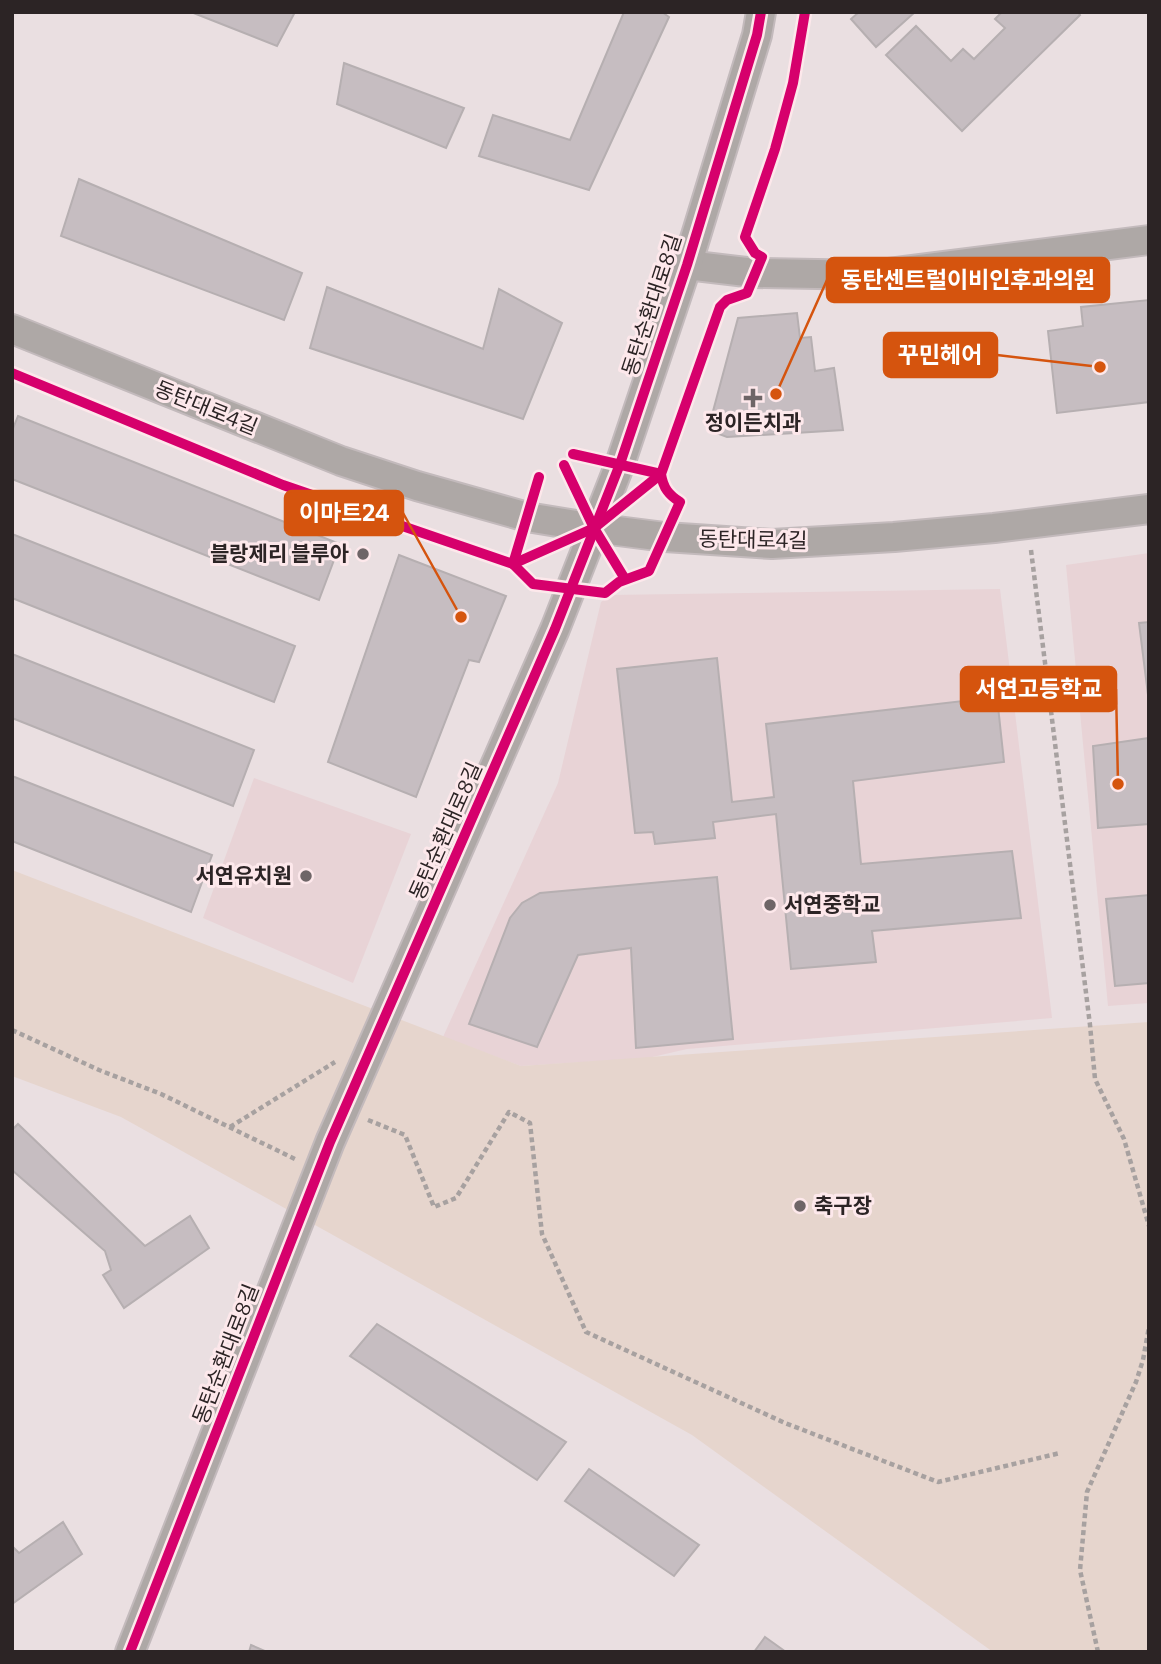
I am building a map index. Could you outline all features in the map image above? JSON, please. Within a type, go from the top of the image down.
[{"type":"street","name":"동탄순환대로8길","points":[[130,1652],[330,1142],[555,629],[620,464],[687,265],[757,35],[761,12]]},
{"type":"street","points":[[687,265],[755,273],[872,275],[1149,240]]},
{"type":"street","name":"동탄대로4길","points":[[12,329],[341,461],[527,517],[594,528],[665,537],[772,544],[994,528],[1149,509]]},
{"type":"path","points":[[1031,546],[1095,1079],[1124,1139],[1149,1226]]},
{"type":"path","points":[[12,1030],[99,1070],[161,1094],[297,1160]]},
{"type":"path","points":[[230,1127],[338,1060]]},
{"type":"path","points":[[359,1116],[405,1135],[433,1207],[456,1198],[509,1112],[530,1123],[542,1234],[586,1332],[785,1423],[938,1482],[1060,1453]]},
{"type":"path","points":[[1098,1652],[1080,1570],[1087,1492],[1136,1382],[1149,1327]]},
{"type":"shaded area","points":[[1149,553],[1149,1003],[1108,1006],[1066,565]]},
{"type":"shaded area","name":"서연중학교","points":[[1000,589],[1052,1018],[687,1049],[648,1058],[521,1066],[443,1037],[558,783],[601,602],[610,595]]},
{"type":"shaded area","name":"서연유치원","points":[[254,778],[411,834],[353,983],[203,918]]},
{"type":"shaded area","points":[[12,870],[521,1066],[1149,1022],[1149,1652],[993,1652],[692,1435],[121,1117],[12,1076]]},
{"type":"building","points":[[191,12],[295,12],[277,46]]},
{"type":"building","points":[[624,12],[662,12],[669,17],[589,190],[479,156],[493,115],[570,140]]},
{"type":"building","points":[[859,12],[915,12],[876,47],[851,19]]},
{"type":"building","points":[[1002,12],[1078,12],[1080,15],[962,131],[886,55],[916,26],[951,61],[963,49],[974,59],[1005,28],[995,19]]},
{"type":"building","points":[[344,63],[464,108],[446,148],[337,104]]},
{"type":"building","points":[[79,179],[302,273],[284,320],[61,236]]},
{"type":"building","points":[[327,287],[483,349],[499,289],[562,323],[523,419],[310,348]]},
{"type":"building","points":[[1149,300],[1149,402],[1057,413],[1048,331],[1083,326],[1081,307]]},
{"type":"building","points":[[797,313],[800,338],[811,337],[815,371],[834,368],[843,430],[727,437],[708,430],[738,318]]},
{"type":"building","points":[[18,416],[340,544],[319,600],[12,479],[12,431]]},
{"type":"building","points":[[12,534],[295,646],[274,702],[12,598]]},
{"type":"building","points":[[399,555],[506,596],[479,662],[469,660],[416,797],[328,762]]},
{"type":"building","points":[[1149,622],[1149,703],[1139,623]]},
{"type":"building","points":[[12,654],[254,750],[233,806],[12,718]]},
{"type":"building","points":[[717,658],[732,802],[774,797],[766,724],[997,697],[1004,762],[853,781],[861,864],[1012,851],[1021,918],[872,931],[876,962],[791,969],[776,814],[713,822],[715,838],[655,844],[653,832],[635,833],[617,669]]},
{"type":"building","points":[[1149,738],[1149,824],[1098,828],[1093,746]]},
{"type":"building","points":[[12,776],[212,855],[191,912],[12,841]]},
{"type":"building","points":[[717,877],[733,1039],[636,1048],[631,948],[578,955],[537,1047],[469,1024],[510,918],[522,903],[540,893]]},
{"type":"building","points":[[1149,895],[1149,983],[1115,986],[1106,899]]},
{"type":"building","points":[[18,1124],[145,1246],[190,1216],[209,1248],[124,1308],[103,1275],[111,1270],[105,1251],[12,1170],[12,1130]]},
{"type":"building","points":[[377,1324],[566,1442],[537,1480],[350,1356]]},
{"type":"building","points":[[589,1469],[699,1545],[674,1576],[565,1501]]},
{"type":"building","points":[[63,1522],[82,1554],[12,1604],[12,1546],[19,1553]]},
{"type":"building","points":[[765,1637],[786,1652],[754,1652]]},
{"type":"building","points":[[251,1645],[267,1652],[249,1652]]},
{"type":"cycle path","points":[[130,1652],[330,1142],[555,629],[620,464],[687,265],[757,35],[761,12]]},
{"type":"cycle path","points":[[12,373],[283,485],[513,564],[533,584],[605,593],[619,582],[649,571],[680,502],[667,491],[661,474],[720,307],[727,300],[747,293],[762,257],[755,253],[745,237],[775,149],[793,83],[805,12]]},
{"type":"cycle path","points":[[573,454],[661,474]]},
{"type":"cycle path","points":[[564,465],[594,528],[625,579]]},
{"type":"cycle path","points":[[513,564],[594,528],[661,474]]},
{"type":"cycle path","points":[[513,564],[539,477]]},
{"type":"place","name":"꾸민헤어","points":[[1100,367]]},
{"type":"place","name":"동탄센트럴이비인후과의원","points":[[776,394]]},
{"type":"place","name":"정이든치과","points":[[753,398]]},
{"type":"place","name":"블랑제리 블루아","points":[[363,554]]},
{"type":"place","name":"이마트24","points":[[461,617]]},
{"type":"place","name":"서연고등학교","points":[[1118,784]]},
{"type":"place","name":"서연유치원","points":[[306,876]]},
{"type":"place","name":"서연중학교","points":[[770,905]]},
{"type":"place","name":"축구장","points":[[800,1206]]}]
